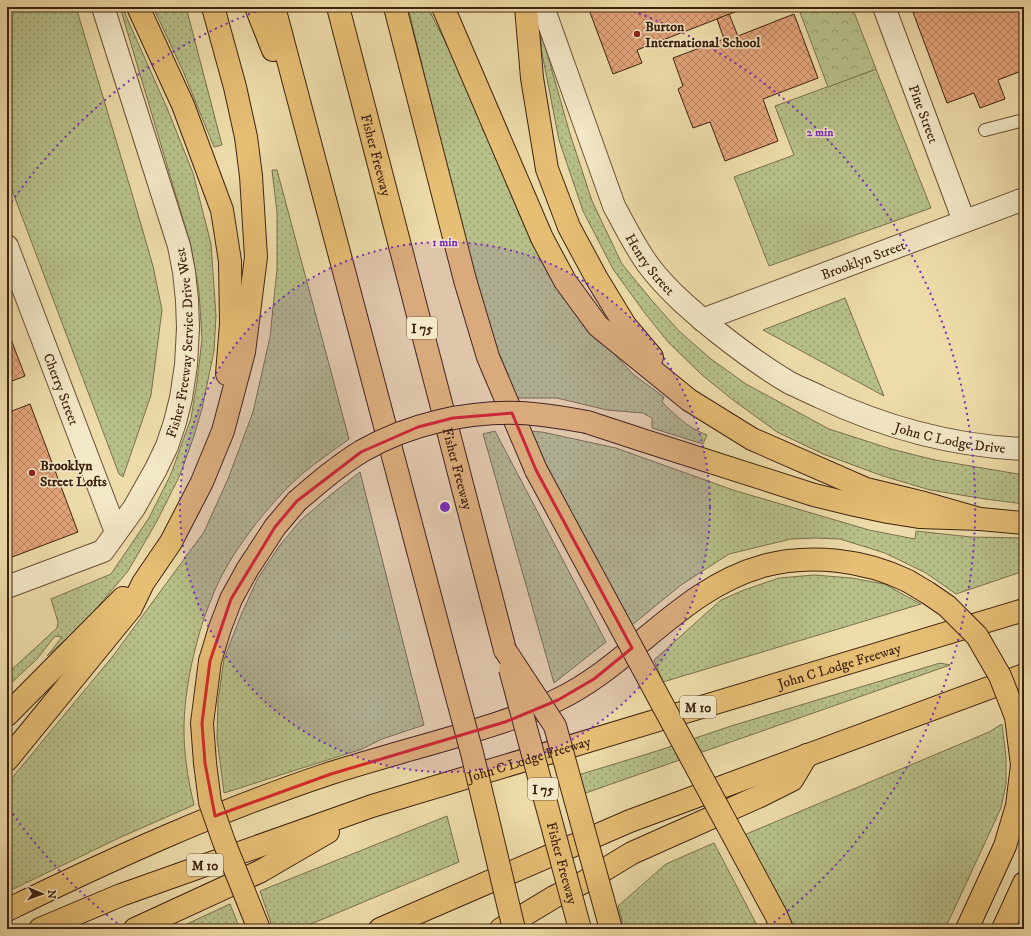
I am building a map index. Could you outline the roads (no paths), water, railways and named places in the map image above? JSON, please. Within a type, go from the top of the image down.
[{"type":"highway","points":[[138,7],[183,105],[222,210],[230,261],[231,324],[223,431]]},
{"type":"highway","points":[[7,760],[131,608],[143,583],[171,542],[202,482],[223,431],[244,352],[256,257],[251,176],[246,137],[235,87],[213,7]]},
{"type":"highway","points":[[256,7],[307,136]]},
{"type":"highway","points":[[274,7],[472,753],[514,929]]},
{"type":"highway","name":"Fisher Freeway","points":[[338,7],[505,650],[580,929]]},
{"type":"highway","points":[[394,7],[467,287],[488,357],[536,470],[776,915],[782,929]]},
{"type":"highway","points":[[443,7],[542,238],[565,281],[598,326],[689,400],[752,439],[866,489],[924,503],[980,519]]},
{"type":"highway","points":[[526,7],[532,78],[547,169],[569,227],[597,279],[625,325],[689,400]]},
{"type":"highway","points":[[259,929],[224,842],[210,802],[202,723],[210,661],[231,598],[246,570],[275,527],[297,501],[325,477],[362,452],[388,437],[453,418],[519,413],[545,415],[587,422],[821,497],[911,516],[980,519],[1024,523]]},
{"type":"highway","points":[[7,910],[68,880],[166,836],[250,802],[331,774],[505,722],[558,700],[594,679],[682,608],[722,582],[743,572],[766,565],[805,560],[826,560],[856,564],[891,573],[908,581],[947,606],[977,636],[1000,676],[1016,717],[1022,765],[1017,806],[1005,846],[967,929]]},
{"type":"highway","points":[[7,715],[122,599],[143,583]]},
{"type":"highway","name":"John C Lodge Freeway","points":[[40,929],[121,895],[372,806],[454,780],[1024,610]]},
{"type":"highway","points":[[505,650],[555,726],[612,929]]},
{"type":"highway","points":[[380,929],[630,821],[1024,675]]},
{"type":"highway","points":[[501,929],[632,853],[760,796],[792,780],[807,755]]},
{"type":"highway","points":[[135,929],[261,871],[372,806]]},
{"type":"highway","points":[[1003,929],[1024,883]]},
{"type":"street","name":"Fisher Freeway Service Drive West","points":[[104,7],[179,246],[184,272],[188,328],[186,365],[181,398],[169,440],[156,469],[134,508],[116,532]]},
{"type":"street","name":"Henry Street","points":[[543,7],[614,206],[630,237],[649,266],[672,292],[702,320],[748,356],[790,383],[877,421]]},
{"type":"street","name":"Pine Street","points":[[884,7],[964,221]]},
{"type":"street","name":"Brooklyn Street","points":[[702,320],[1024,198]]},
{"type":"street","name":"Cherry Street","points":[[7,246],[116,532]]},
{"type":"street","name":"John C Lodge Drive","points":[[877,421],[916,433],[953,441],[986,446],[1024,449]]},
{"type":"street","points":[[7,587],[102,551],[116,532]]},
{"type":"lane","points":[[985,130],[1024,120]]},
{"type":"place","name":"Burton International School","points":[[637,34]]},
{"type":"place","name":"Brooklyn Street Lofts","points":[[32,473]]}]
